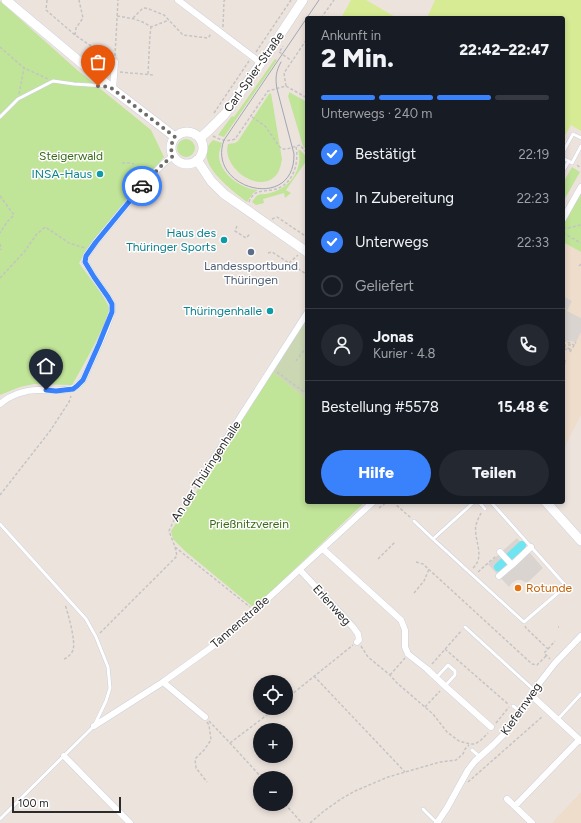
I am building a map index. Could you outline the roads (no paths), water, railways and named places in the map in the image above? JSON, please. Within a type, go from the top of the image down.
[{"type":"street","points":[[6,0],[112,88],[175,137]]},
{"type":"street","points":[[178,0],[261,63]]},
{"type":"street","name":"Carl-Spier-Straße","points":[[200,138],[225,114],[303,0]]},
{"type":"street","points":[[112,88],[115,62]]},
{"type":"street","points":[[191,132],[200,138],[203,150],[202,154],[197,160],[191,163],[182,163],[173,156],[171,151],[172,141],[180,133],[191,132]]},
{"type":"street","points":[[0,404],[14,395],[25,392],[37,390],[56,391],[73,389],[83,380],[112,312],[112,304],[85,262],[86,256],[148,178],[173,156]]},
{"type":"street","points":[[197,160],[211,181],[224,194],[264,222],[302,254]]},
{"type":"street","points":[[565,215],[581,187]]},
{"type":"street","name":"An der Thüringenhalle","points":[[207,469],[305,316]]},
{"type":"street","name":"Tannenstraße","points":[[94,726],[163,682],[228,636],[372,504]]},
{"type":"street","points":[[548,504],[581,541]]},
{"type":"street","points":[[499,576],[508,561],[531,547]]},
{"type":"street","points":[[323,548],[400,620],[405,630],[405,647],[408,654],[427,669],[491,727]]},
{"type":"street","points":[[500,552],[508,561]]},
{"type":"street","name":"Erlenweg","points":[[300,570],[353,627],[358,634],[359,643]]},
{"type":"street","name":"Kiefernweg","points":[[437,822],[447,808],[468,770],[508,730],[537,686],[555,663],[581,636]]},
{"type":"street","points":[[163,682],[205,717]]},
{"type":"street","points":[[515,806],[580,741],[533,692]]},
{"type":"street","points":[[64,756],[130,823]]},
{"type":"street","points":[[507,799],[532,823]]},
{"type":"lane","points":[[0,117],[18,99],[53,81],[112,88]]},
{"type":"lane","points":[[565,148],[573,134],[581,138]]},
{"type":"lane","points":[[565,168],[569,161],[572,162],[581,146]]},
{"type":"lane","points":[[565,159],[569,161]]},
{"type":"lane","points":[[433,539],[472,504]]},
{"type":"lane","points":[[481,504],[485,509]]},
{"type":"lane","points":[[414,521],[524,622],[566,586],[493,504]]},
{"type":"lane","points":[[0,524],[86,619],[96,637],[108,667],[110,688],[106,701],[94,726],[0,819]]},
{"type":"lane","points":[[465,627],[533,692]]},
{"type":"lane","points":[[436,678],[448,665],[455,671],[455,675],[444,686]]},
{"type":"lane","points":[[558,719],[581,694]]},
{"type":"lane","points":[[512,706],[521,712]]},
{"type":"lane","points":[[472,750],[480,757]]},
{"type":"lane","points":[[423,809],[437,822]]},
{"type":"waterway","points":[[498,567],[522,545]]},
{"type":"tram line","points":[[308,16],[319,0]]},
{"type":"tram line","points":[[281,62],[276,75],[276,85],[294,154],[291,172],[281,184],[268,188],[253,188],[239,182],[227,171],[222,157],[224,140],[305,21]]},
{"type":"place","name":"INSA-Haus","points":[[100,174]]},
{"type":"place","name":"Haus des Thüringer Sports","points":[[224,240]]},
{"type":"place","name":"Landessportbund Thüringen","points":[[251,252]]},
{"type":"place","name":"Thüringenhalle","points":[[270,311]]},
{"type":"place","name":"Rotunde","points":[[518,588]]},
{"type":"park label","name":"Steigerwald","points":[[71,156]]},
{"type":"park label","name":"Prießnitzverein","points":[[249,524]]}]
